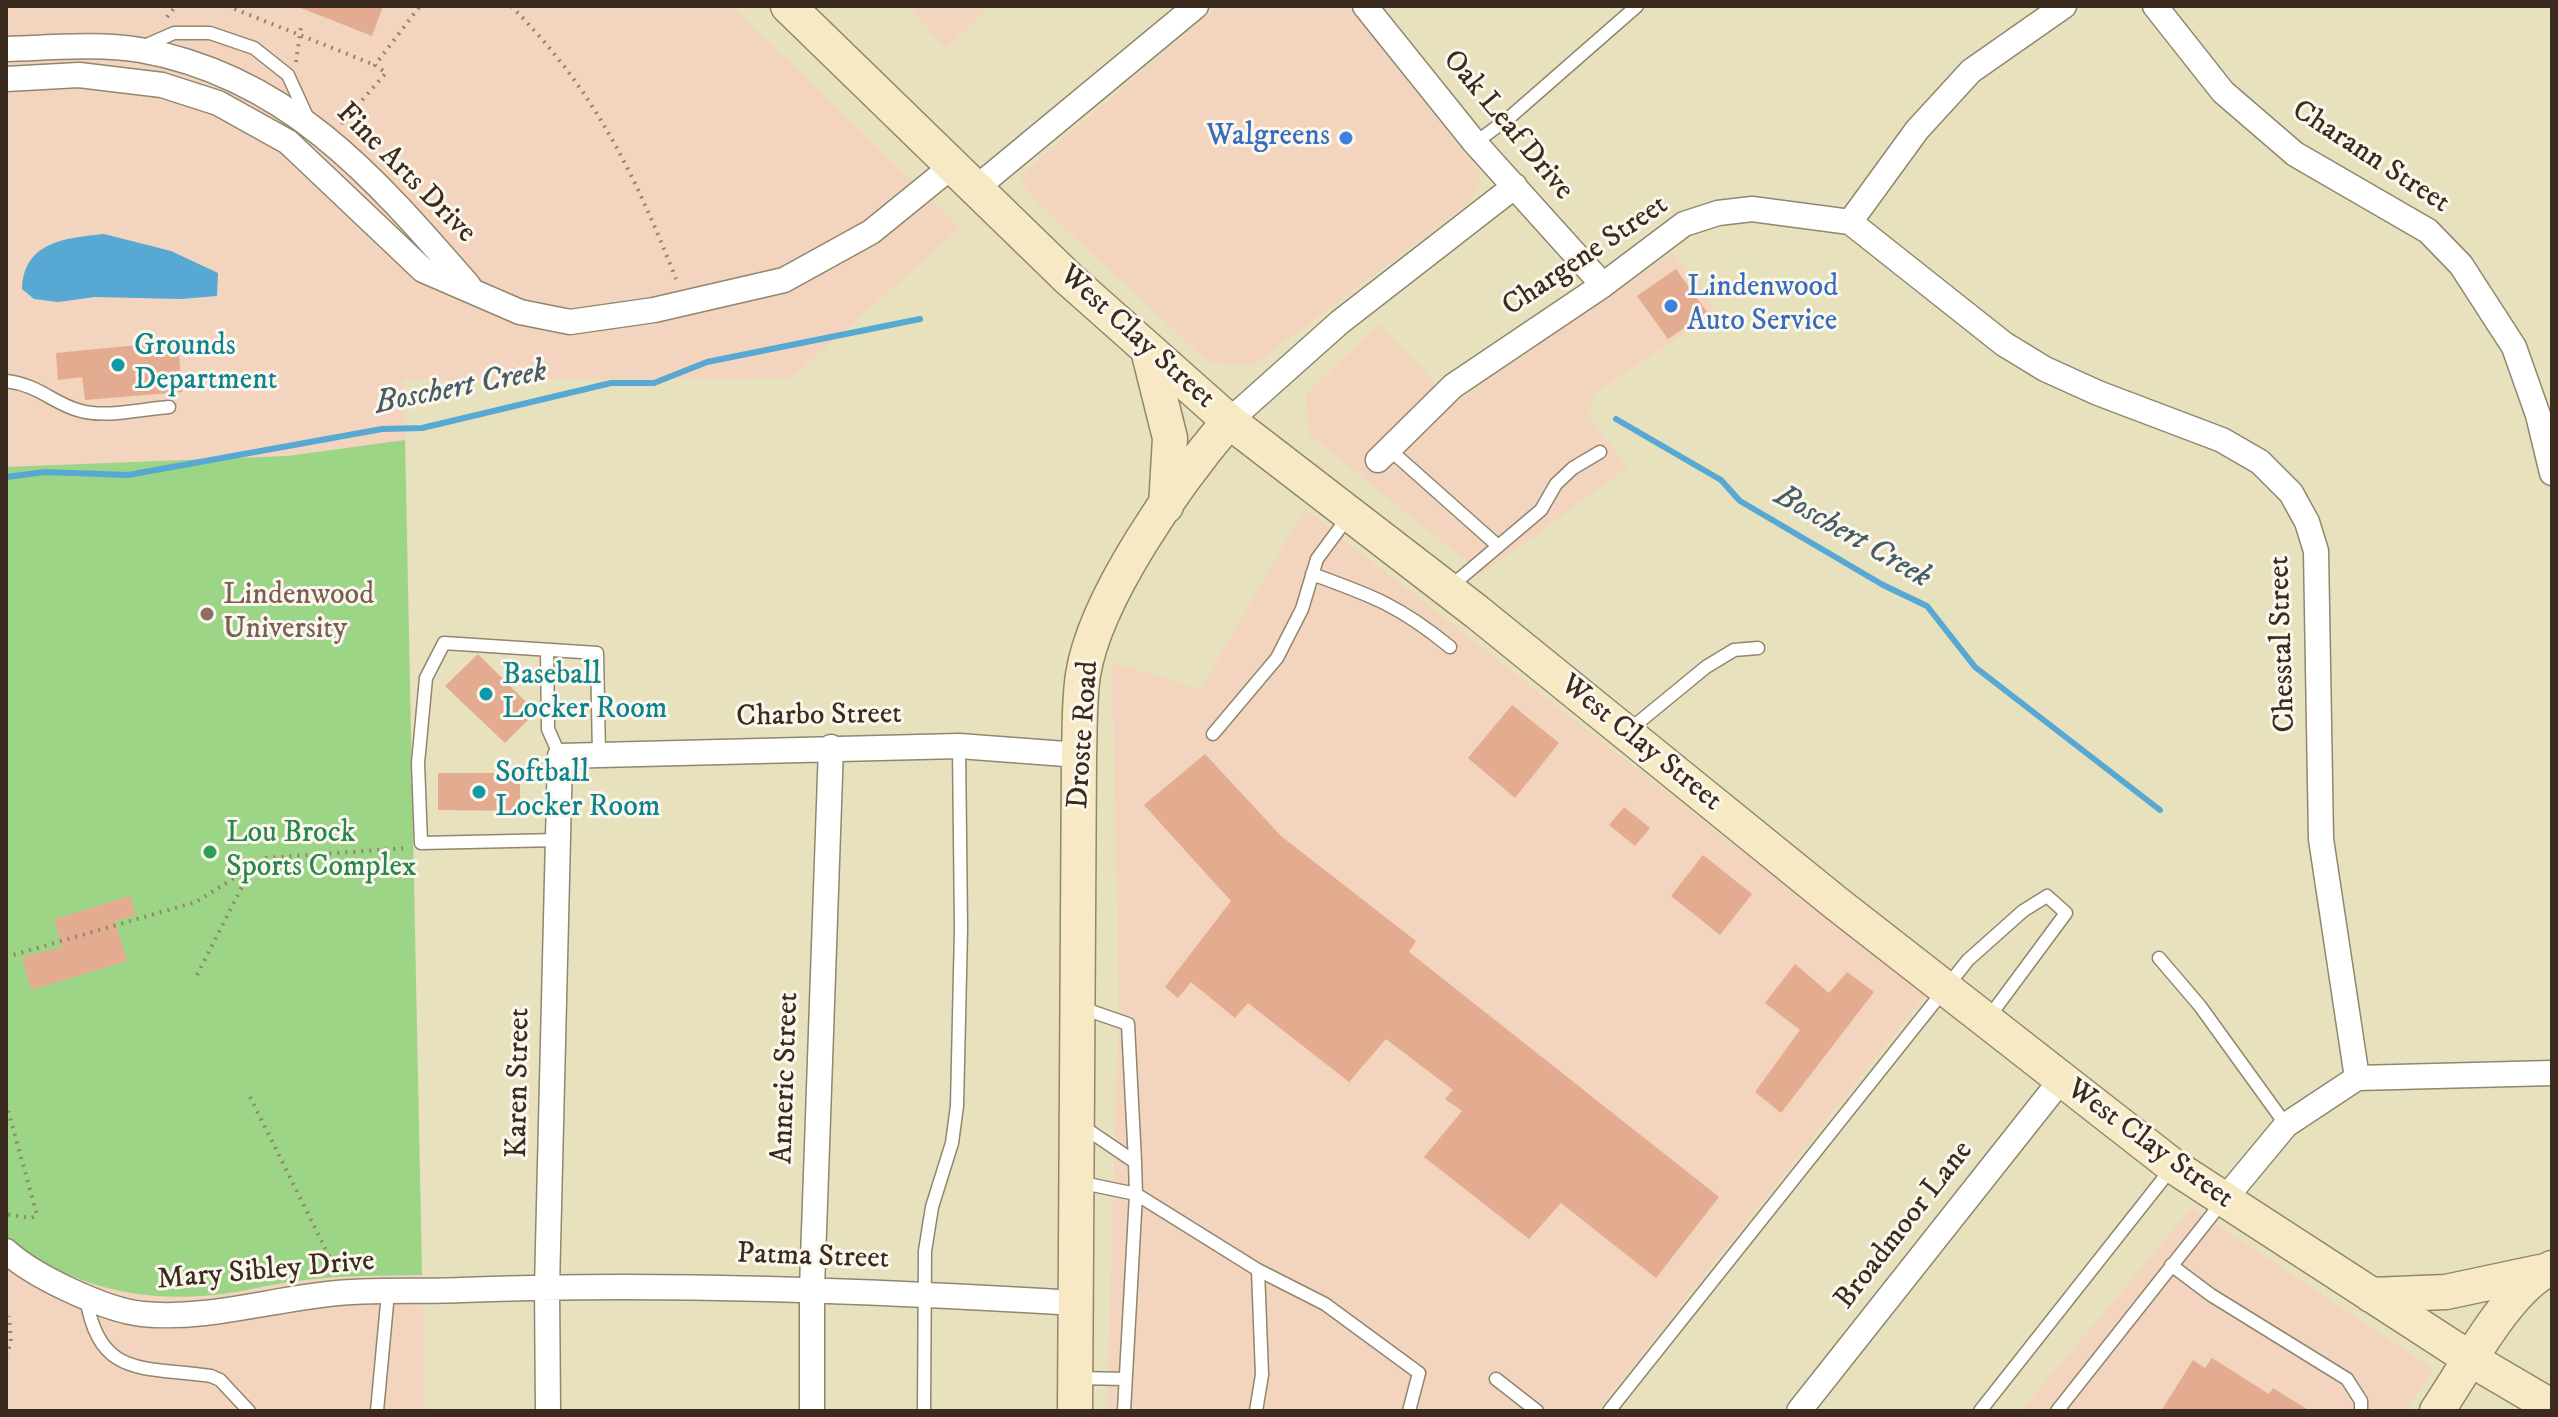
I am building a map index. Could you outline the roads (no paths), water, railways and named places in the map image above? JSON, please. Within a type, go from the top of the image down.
[{"type":"main road","name":"West Clay Street","points":[[788,6],[963,178],[1229,421],[1447,589],[1986,1021],[2173,1166],[2472,1360],[2552,1407]]},
{"type":"main road","points":[[1148,350],[1170,438],[1166,506]]},
{"type":"main road","name":"Droste Road","points":[[1075,1394],[1079,755],[1083,674],[1099,621],[1166,506],[1229,421]]},
{"type":"main road","points":[[2371,1295],[2446,1292],[2546,1270]]},
{"type":"main road","points":[[2437,1411],[2516,1293],[2546,1270]]},
{"type":"street","points":[[963,178],[1033,138],[1196,6]]},
{"type":"street","name":"Oak Leaf Drive","points":[[1365,6],[1475,143],[1603,285]]},
{"type":"street","points":[[1850,222],[1917,130],[1971,71],[2064,6]]},
{"type":"street","name":"Charann Street","points":[[2155,6],[2223,92],[2295,154],[2428,231],[2461,265],[2514,347],[2538,415],[2552,473]]},
{"type":"street","name":"Fine Arts Drive","points":[[6,49],[137,50],[178,59],[251,86],[310,122],[358,163],[476,293]]},
{"type":"street","name":"Fine Arts Drive","points":[[6,79],[79,75],[162,85],[218,103],[288,142],[423,270],[520,312],[570,322],[654,310],[784,280],[963,178]]},
{"type":"street","name":"Droste Road","points":[[1229,421],[1340,322],[1515,186]]},
{"type":"street","name":"Chargene Street","points":[[1384,454],[1453,386],[1603,285],[1684,224],[1718,213],[1752,209],[1850,222]]},
{"type":"street","name":"Chesstal Street","points":[[1850,222],[2004,344],[2098,393],[2222,440],[2260,462],[2291,493],[2307,522],[2316,551],[2321,839],[2357,1078]]},
{"type":"street","name":"Charbo Street","points":[[560,756],[959,746],[1079,755]]},
{"type":"street","name":"Anneric Street","points":[[812,1411],[812,1288],[831,747]]},
{"type":"street","name":"Karen Street","points":[[548,1411],[547,1287],[560,756]]},
{"type":"street","points":[[2223,1201],[2286,1125],[2357,1078],[2552,1073]]},
{"type":"street","name":"Broadmoor Lane","points":[[1799,1411],[2061,1080]]},
{"type":"street","name":"Mary Sibley Drive","points":[[6,1251],[21,1265],[86,1296],[139,1314],[195,1316],[331,1294],[547,1287]]},
{"type":"street","name":"Patma Street","points":[[547,1287],[812,1288],[1077,1303]]},
{"type":"lane","points":[[1475,143],[1510,117],[1637,6]]},
{"type":"lane","points":[[137,50],[174,33],[210,33],[254,48],[288,75],[310,122]]},
{"type":"lane","points":[[6,381],[29,384],[86,412],[169,407]]},
{"type":"lane","points":[[1447,589],[1541,510],[1556,484],[1573,468],[1600,452]]},
{"type":"lane","points":[[1384,454],[1497,545]]},
{"type":"lane","points":[[1213,734],[1277,658],[1302,609],[1317,559],[1350,515]]},
{"type":"lane","points":[[1312,574],[1378,597],[1409,614],[1450,647]]},
{"type":"lane","points":[[558,840],[421,843],[418,763],[426,678],[444,643],[597,653],[599,755]]},
{"type":"lane","points":[[1626,733],[1706,667],[1734,650],[1758,648]]},
{"type":"lane","points":[[547,650],[548,729],[560,756]]},
{"type":"lane","points":[[924,1411],[929,1221],[952,1143],[957,1106],[961,929],[959,746]]},
{"type":"lane","points":[[1609,1411],[1972,955],[2023,911],[2047,896],[2066,913],[1986,1021]]},
{"type":"lane","points":[[2159,958],[2200,1006],[2286,1125]]},
{"type":"lane","points":[[1079,1007],[1128,1024],[1136,1194],[1124,1411]]},
{"type":"lane","points":[[1077,1123],[1135,1162]]},
{"type":"lane","points":[[1980,1411],[2173,1166]]},
{"type":"lane","points":[[1076,1182],[1136,1194],[1258,1270],[1325,1304],[1419,1373],[1409,1411]]},
{"type":"lane","points":[[2057,1411],[2223,1201]]},
{"type":"lane","points":[[2171,1265],[2211,1295],[2347,1379],[2361,1401],[2361,1411]]},
{"type":"lane","points":[[1256,1411],[1262,1375],[1258,1270]]},
{"type":"lane","points":[[377,1411],[388,1293]]},
{"type":"lane","points":[[86,1296],[90,1319],[103,1348],[117,1361],[211,1376],[220,1380],[249,1411]]},
{"type":"lane","points":[[1075,1394],[1125,1379]]},
{"type":"lane","points":[[1496,1379],[1537,1411]]},
{"type":"water","points":[[104,234],[171,251],[218,273],[217,296],[181,299],[95,297],[58,302],[34,299],[22,289],[30,261],[39,252],[62,241]]},
{"type":"waterway","name":"Boschert Creek","points":[[6,477],[45,472],[128,475],[382,429],[422,428],[611,383],[654,383],[707,362],[920,319]]},
{"type":"waterway","name":"Boschert Creek","points":[[1616,419],[1721,480],[1740,501],[1883,585],[1927,606],[1975,667],[2160,810]]},
{"type":"place","name":"Walgreens","points":[[1346,138]]},
{"type":"place","name":"Lindenwood Auto Service","points":[[1671,306]]},
{"type":"place","name":"Grounds Department","points":[[118,365]]},
{"type":"place","name":"Lindenwood University","points":[[207,614]]},
{"type":"place","name":"Baseball Locker Room","points":[[486,694]]},
{"type":"place","name":"Softball Locker Room","points":[[479,792]]},
{"type":"place","name":"Lou Brock Sports Complex","points":[[210,852]]}]
